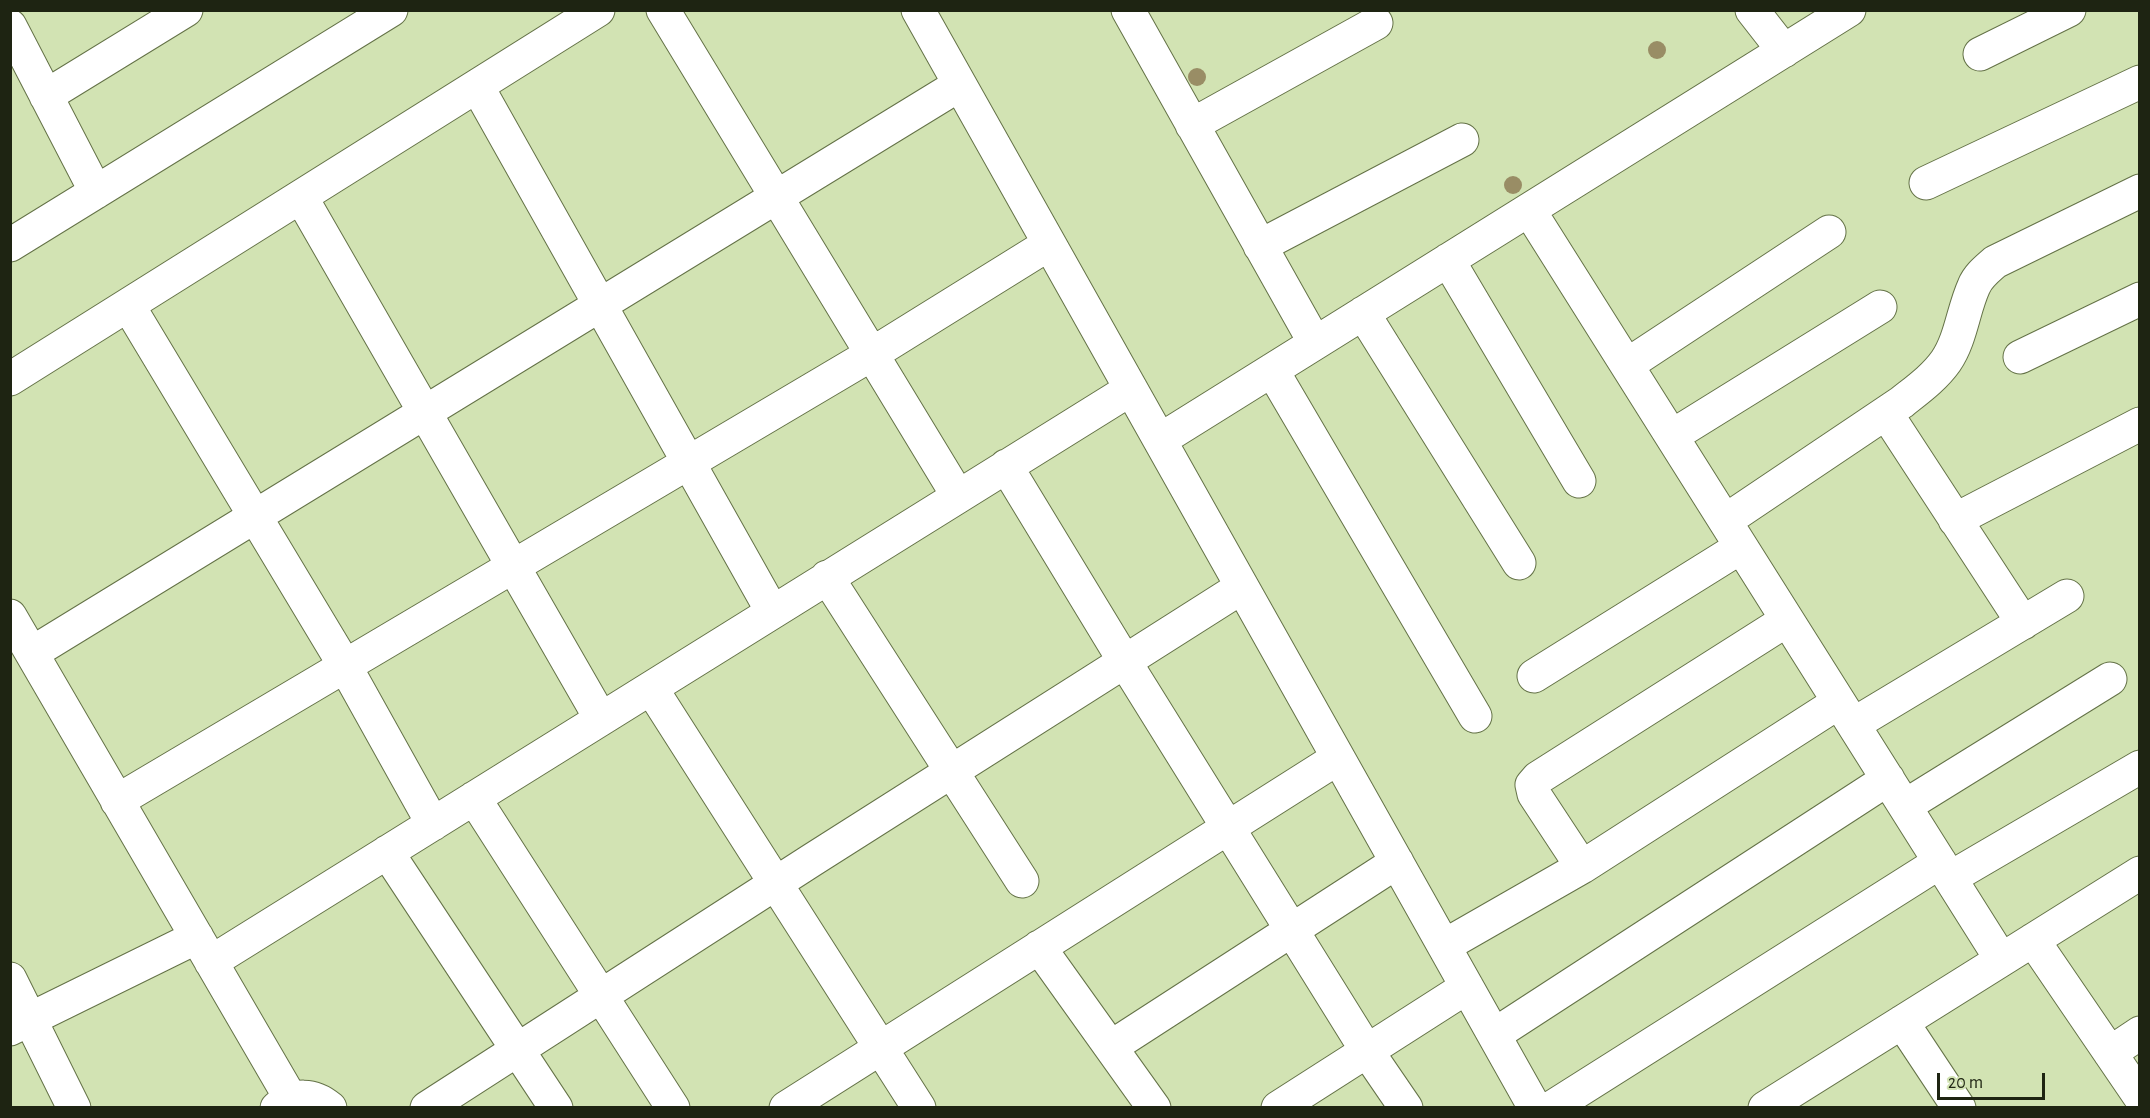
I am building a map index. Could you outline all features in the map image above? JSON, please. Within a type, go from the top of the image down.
[{"type":"street","points":[[46,96],[186,10]]},
{"type":"street","points":[[10,245],[391,10]]},
{"type":"street","points":[[10,379],[598,10]]},
{"type":"street","points":[[663,10],[958,496]]},
{"type":"street","points":[[918,10],[1535,1107]]},
{"type":"street","points":[[1128,10],[1315,343]]},
{"type":"street","points":[[1752,10],[1784,51]]},
{"type":"street","points":[[1160,440],[1849,10]]},
{"type":"street","points":[[1980,54],[2069,10]]},
{"type":"street","points":[[1192,125],[1376,23]]},
{"type":"street","points":[[10,26],[96,192]]},
{"type":"street","points":[[1926,183],[2139,82]]},
{"type":"street","points":[[32,653],[959,85]]},
{"type":"street","points":[[477,86],[772,612]]},
{"type":"street","points":[[1260,246],[1462,140]]},
{"type":"street","points":[[1534,676],[1733,534],[1927,382],[1946,360],[1957,337],[1974,285],[1982,273],[1995,262],[2139,191]]},
{"type":"street","points":[[301,197],[601,719]]},
{"type":"street","points":[[1529,210],[2001,959]]},
{"type":"street","points":[[1627,365],[1828,232]]},
{"type":"street","points":[[117,801],[872,354],[1049,244]]},
{"type":"street","points":[[1448,260],[1579,481]]},
{"type":"street","points":[[2020,357],[2139,299]]},
{"type":"street","points":[[128,305],[345,666],[434,824]]},
{"type":"street","points":[[1672,436],[1880,307]]},
{"type":"street","points":[[1363,313],[1519,563]]},
{"type":"street","points":[[1272,370],[1475,716]]},
{"type":"street","points":[[20,1024],[204,950],[387,852],[1131,389]]},
{"type":"street","points":[[1886,413],[2023,623]]},
{"type":"street","points":[[1955,520],[2139,424]]},
{"type":"street","points":[[1006,466],[1367,1051],[1406,1107]]},
{"type":"street","points":[[827,577],[1022,881]]},
{"type":"street","points":[[427,1107],[1242,587]]},
{"type":"street","points":[[1444,946],[1846,713],[2023,623],[2067,596]]},
{"type":"street","points":[[10,616],[204,950],[284,1103],[302,1096],[313,1097],[330,1107]]},
{"type":"street","points":[[1582,867],[1534,794],[1532,785],[1538,778],[1787,620]]},
{"type":"street","points":[[1905,806],[2110,679]]},
{"type":"street","points":[[651,688],[919,1107]]},
{"type":"street","points":[[786,1107],[1338,758]]},
{"type":"street","points":[[1551,1107],[1945,870],[2139,767]]},
{"type":"street","points":[[1494,1035],[1888,779]]},
{"type":"street","points":[[474,798],[673,1107]]},
{"type":"street","points":[[387,852],[556,1107]]},
{"type":"street","points":[[1111,1047],[1397,862]]},
{"type":"street","points":[[1767,1107],[2139,873]]},
{"type":"street","points":[[2033,940],[2139,1097]]},
{"type":"street","points":[[1038,947],[1154,1107]]},
{"type":"street","points":[[10,979],[20,1024],[74,1107]]},
{"type":"street","points":[[1278,1107],[1467,987]]},
{"type":"street","points":[[1902,1022],[1959,1107]]},
{"type":"street","points":[[2110,1053],[2139,1033]]}]
